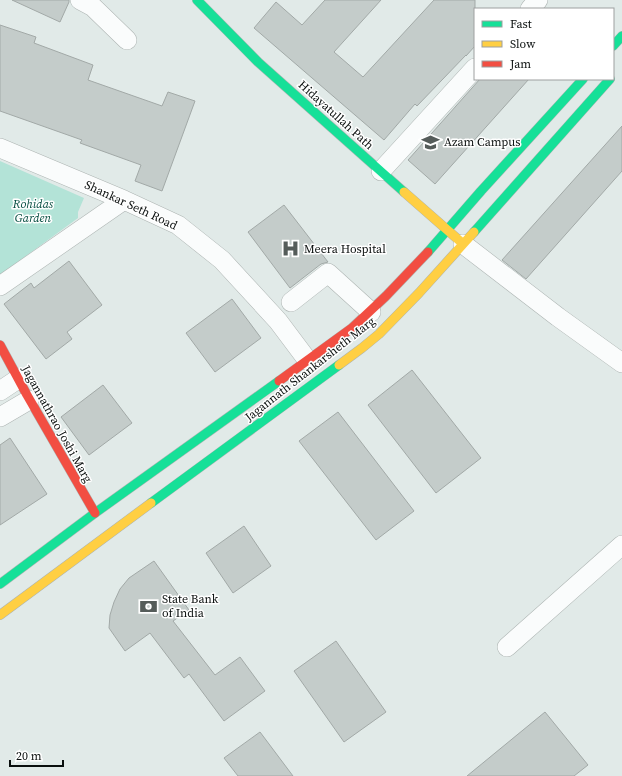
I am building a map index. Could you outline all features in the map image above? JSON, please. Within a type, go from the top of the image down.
[{"type":"main road","name":"Hidayatullah Path","points":[[197,0],[258,62],[463,244]]},
{"type":"main road","points":[[614,45],[622,36]]},
{"type":"main road","name":"Jagannath Shankarsheth Marg","points":[[0,615],[362,348],[372,323],[423,257],[582,80]]},
{"type":"main road","name":"Jagannath Shankarsheth Marg","points":[[0,584],[352,328],[372,323],[443,267],[609,80]]},
{"type":"main road","name":"Jagannathrao Joshi Marg","points":[[0,345],[29,400],[95,514]]},
{"type":"street","points":[[531,8],[538,0]]},
{"type":"street","points":[[91,2],[127,40]]},
{"type":"street","points":[[381,171],[474,69]]},
{"type":"street","name":"Shankar Seth Road","points":[[0,148],[124,200],[178,225],[222,260],[278,321],[308,361]]},
{"type":"street","points":[[0,286],[124,200]]},
{"type":"street","points":[[463,244],[558,317],[622,363]]},
{"type":"street","points":[[291,302],[328,273],[372,323]]},
{"type":"street","points":[[0,390],[18,379]]},
{"type":"street","points":[[0,417],[29,400]]},
{"type":"street","points":[[507,647],[622,545]]},
{"type":"green space","name":"Rohidas Garden","points":[[0,161],[84,198],[78,212],[78,218],[0,275]]},
{"type":"building","points":[[12,0],[69,0],[69,2],[60,22]]},
{"type":"building","points":[[325,0],[381,0],[334,52],[363,77],[434,0],[475,0],[474,47],[417,106],[415,104],[384,140],[254,28],[276,2],[302,25]]},
{"type":"building","points":[[0,25],[36,37],[34,43],[93,65],[88,80],[162,106],[168,92],[195,101],[162,191],[135,181],[141,165],[80,143],[82,140],[0,111]]},
{"type":"building","points":[[479,80],[528,80],[435,184],[408,160]]},
{"type":"building","points":[[622,126],[622,171],[526,279],[502,260]]},
{"type":"building","points":[[284,205],[328,262],[321,264],[290,288],[248,232]]},
{"type":"building","points":[[69,261],[102,305],[67,332],[72,339],[46,359],[4,304],[31,283],[34,288]]},
{"type":"building","points":[[232,299],[261,338],[215,372],[186,333]]},
{"type":"building","points":[[412,370],[481,458],[436,493],[368,405]]},
{"type":"building","points":[[103,385],[132,423],[89,455],[61,417]]},
{"type":"building","points":[[338,412],[414,511],[376,540],[299,441]]},
{"type":"building","points":[[10,438],[47,494],[0,525],[0,445]]},
{"type":"building","points":[[244,526],[271,566],[233,593],[206,553]]},
{"type":"building","points":[[154,561],[189,610],[173,621],[215,675],[240,657],[265,691],[224,721],[189,674],[184,678],[150,633],[125,651],[109,628],[110,615],[120,589],[129,578]]},
{"type":"building","points":[[336,641],[386,712],[344,742],[294,671]]},
{"type":"building","points":[[545,712],[588,765],[574,776],[467,776]]},
{"type":"building","points":[[260,732],[293,776],[238,776],[224,758]]},
{"type":"traffic: fast","points":[[197,0],[258,62],[404,192]]},
{"type":"traffic: fast","points":[[614,45],[622,36]]},
{"type":"traffic: fast","points":[[428,252],[481,191],[582,80]]},
{"type":"traffic: fast","points":[[474,232],[609,80]]},
{"type":"traffic: fast","points":[[151,503],[339,365]]},
{"type":"traffic: fast","points":[[0,584],[95,513],[279,381]]},
{"type":"traffic: slow","points":[[404,192],[461,242]]},
{"type":"traffic: slow","points":[[339,365],[379,334],[419,293],[474,232]]},
{"type":"traffic: slow","points":[[0,615],[151,503]]},
{"type":"traffic: jam","points":[[279,381],[352,328],[386,296],[428,252]]},
{"type":"traffic: jam","points":[[0,345],[95,513]]},
{"type":"place","name":"Azam Campus","points":[[431,142]]},
{"type":"place","name":"Meera Hospital","points":[[291,249]]},
{"type":"place","name":"State Bank of India","points":[[149,606]]}]
